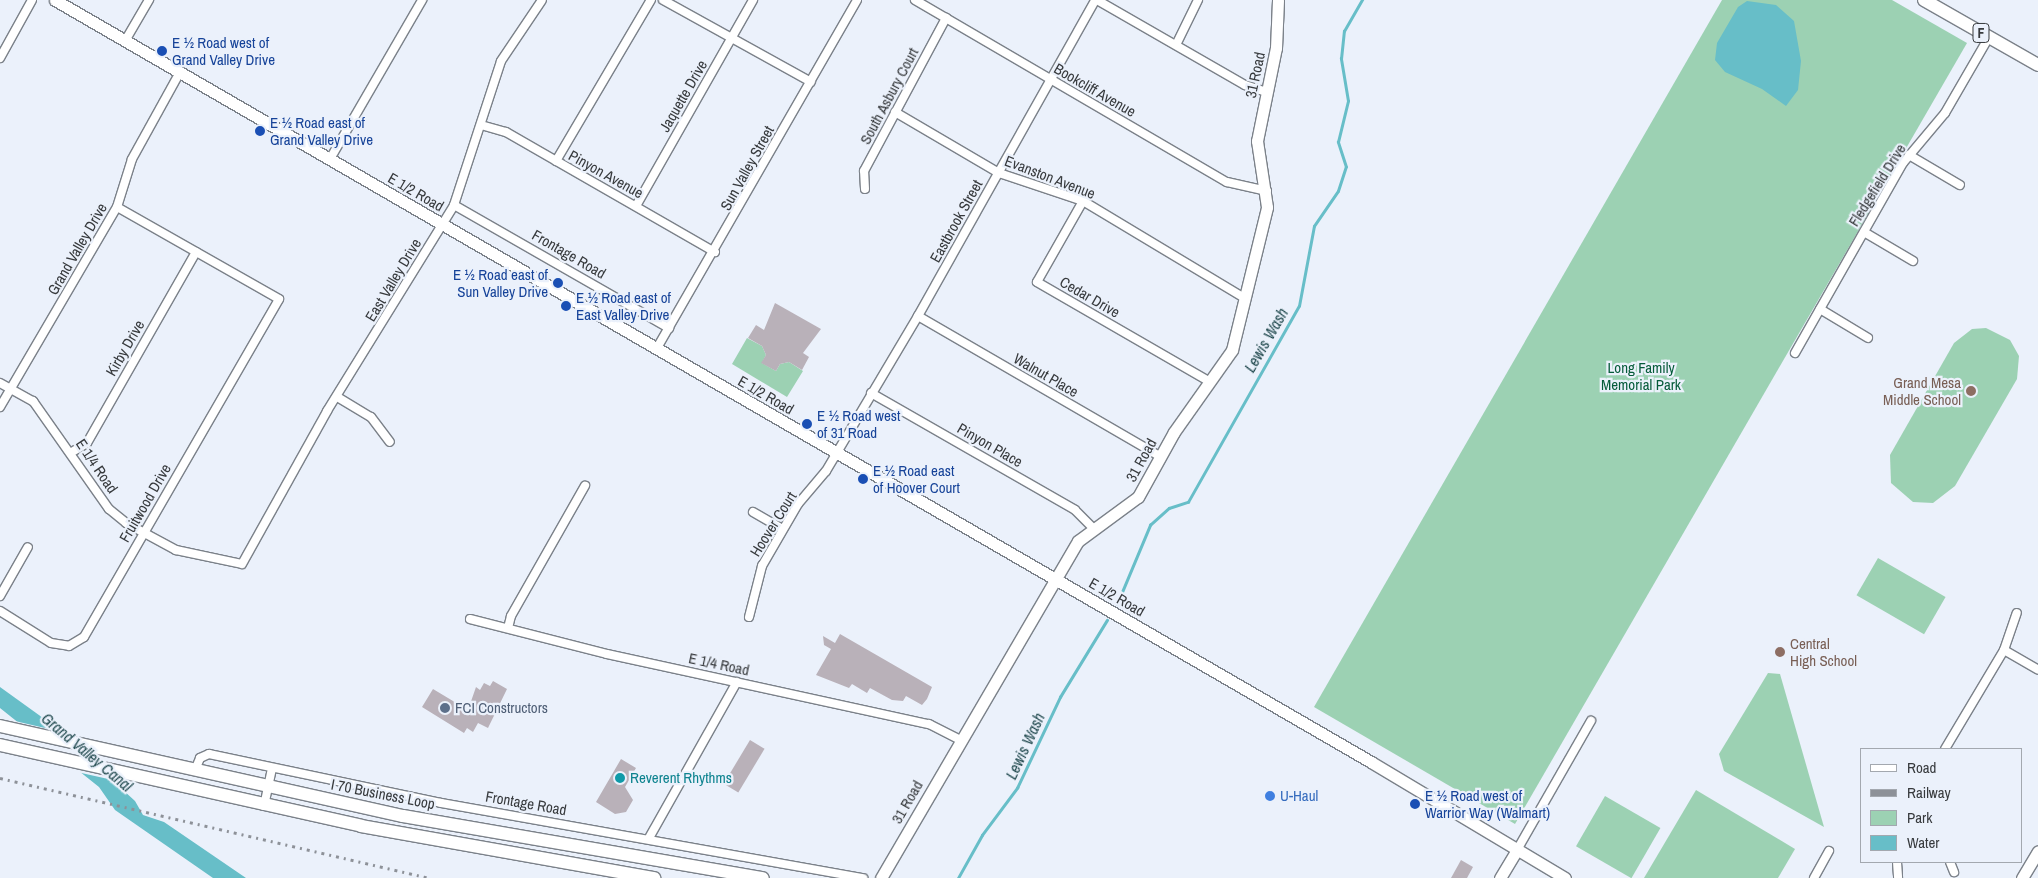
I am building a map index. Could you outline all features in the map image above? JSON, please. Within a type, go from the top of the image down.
[{"type":"main road","name":"E 1/2 Road","points":[[55,0],[1054,578],[1565,878]]},
{"type":"main road","name":"31 Road","points":[[881,878],[1054,578],[1078,541],[1092,528],[1138,497],[1160,457],[1234,345],[1246,299],[1267,192],[1257,141],[1278,33],[1278,0]]},
{"type":"main road","name":"F","points":[[1924,0],[2038,65]]},
{"type":"main road","name":"I 70 Business Loop","points":[[0,726],[268,788],[403,816],[763,878]]},
{"type":"main road","points":[[0,745],[264,806],[437,841],[654,878]]},
{"type":"main road","points":[[1500,878],[1517,850]]},
{"type":"main road","points":[[2022,878],[2038,851]]},
{"type":"street","points":[[0,58],[32,0]]},
{"type":"street","points":[[126,41],[149,0]]},
{"type":"street","points":[[330,159],[422,0]]},
{"type":"street","name":"East Valley Drive","points":[[242,564],[338,398],[454,205],[501,62],[542,0]]},
{"type":"street","points":[[556,161],[651,0]]},
{"type":"street","points":[[663,0],[811,82]]},
{"type":"street","name":"Jaquette Drive","points":[[636,206],[754,0]]},
{"type":"street","name":"Sun Valley Street","points":[[657,348],[715,252],[857,0]]},
{"type":"street","name":"Bookcliff Avenue","points":[[915,0],[1050,81],[1227,182],[1267,192]]},
{"type":"street","points":[[1096,0],[1245,85],[1267,92]]},
{"type":"street","name":"Eastbrook Street","points":[[836,452],[918,316],[1096,0]]},
{"type":"street","points":[[1176,45],[1198,0]]},
{"type":"street","name":"South Asbury Court","points":[[865,189],[864,171],[946,18]]},
{"type":"street","name":"Fledgefield Drive","points":[[1795,352],[1909,155],[1945,113],[1989,37]]},
{"type":"street","name":"Grand Valley Drive","points":[[0,407],[117,207],[132,159],[180,72]]},
{"type":"street","name":"Evanston Avenue","points":[[895,112],[999,173],[1083,201],[1246,299]]},
{"type":"street","name":"Pinyon Avenue","points":[[481,125],[506,132],[715,252]]},
{"type":"street","points":[[1909,155],[1960,185]]},
{"type":"street","name":"Cedar Drive","points":[[1083,201],[1037,282],[1210,382]]},
{"type":"street","name":"Frontage Road","points":[[454,205],[669,328]]},
{"type":"street","points":[[117,207],[196,252]]},
{"type":"street","points":[[1864,232],[1913,261]]},
{"type":"street","name":"Fruitwood Drive","points":[[0,611],[51,643],[76,644],[84,637],[279,299],[196,252]]},
{"type":"street","name":"Kirby Drive","points":[[72,452],[87,443],[196,252]]},
{"type":"street","points":[[1820,309],[1868,338]]},
{"type":"street","name":"Walnut Place","points":[[918,316],[1160,457]]},
{"type":"street","name":"E 1/4 Road","points":[[0,383],[33,401],[72,452],[109,509],[144,534],[176,550],[242,564]]},
{"type":"street","name":"Pinyon Place","points":[[871,393],[1075,510],[1092,528]]},
{"type":"street","points":[[338,398],[371,417],[390,442]]},
{"type":"street","name":"Hoover Court","points":[[749,617],[762,566],[783,529],[836,452]]},
{"type":"street","points":[[508,628],[511,616],[585,486]]},
{"type":"street","points":[[754,512],[783,529]]},
{"type":"street","points":[[0,596],[28,547]]},
{"type":"street","points":[[1948,748],[2004,650],[2017,613]]},
{"type":"street","name":"E 1/4 Road","points":[[470,619],[677,669],[929,724],[960,740]]},
{"type":"street","points":[[2004,650],[2038,670]]},
{"type":"street","points":[[649,838],[737,682]]},
{"type":"street","points":[[1517,850],[1591,721]]},
{"type":"street","name":"Frontage Road","points":[[195,770],[200,758],[209,754],[272,769],[863,878]]},
{"type":"street","points":[[264,806],[272,769]]},
{"type":"street","points":[[1814,878],[1829,851]]},
{"type":"street","points":[[1897,863],[1898,878]]},
{"type":"street","points":[[1950,863],[1954,872]]},
{"type":"green space","name":"Long Family Memorial Park","points":[[1722,0],[1892,0],[1967,43],[1515,824],[1314,707]]},
{"type":"green space","points":[[1986,328],[2010,340],[2019,356],[2017,379],[1955,486],[1933,503],[1913,502],[1891,483],[1890,455],[1954,343],[1972,329]]},
{"type":"green space","points":[[747,338],[762,346],[766,355],[762,363],[776,371],[780,364],[789,362],[803,371],[787,397],[732,364]]},
{"type":"green space","points":[[1878,558],[1946,597],[1924,634],[1856,595]]},
{"type":"green space","points":[[1768,673],[1780,674],[1824,827],[1724,771],[1719,754]]},
{"type":"green space","points":[[1696,790],[1795,849],[1778,878],[1644,878]]},
{"type":"green space","points":[[1605,796],[1660,828],[1632,878],[1576,846]]},
{"type":"water","points":[[1747,1],[1776,5],[1794,21],[1801,61],[1798,90],[1786,106],[1762,89],[1725,72],[1715,60],[1717,43],[1738,7]]},
{"type":"water","points":[[0,687],[50,723],[135,801],[143,815],[164,822],[246,878],[213,878],[115,810],[99,787],[0,708]]},
{"type":"pier","points":[[15,721],[62,732],[117,781],[77,772]]},
{"type":"building","points":[[775,303],[821,329],[803,353],[809,357],[802,370],[789,362],[780,364],[776,371],[761,363],[766,355],[762,346],[748,338],[756,325],[764,330]]},
{"type":"building","points":[[840,634],[932,687],[927,699],[922,705],[906,696],[903,701],[892,700],[870,688],[867,693],[852,684],[849,688],[816,675],[831,649],[824,645],[823,636],[835,643]]},
{"type":"building","name":"FCI Constructors","points":[[493,681],[507,689],[488,728],[478,723],[473,732],[467,728],[464,733],[422,707],[433,689],[468,710],[476,687],[480,690],[484,683],[490,686]]},
{"type":"building","points":[[750,740],[765,749],[738,792],[724,784]]},
{"type":"building","name":"Reverent Rhythms","points":[[621,759],[636,768],[625,787],[633,800],[626,812],[615,814],[596,802]]},
{"type":"building","points":[[1461,860],[1473,867],[1467,878],[1451,878]]},
{"type":"waterway","name":"Lewis Wash","points":[[1117,604],[1150,525],[1169,508],[1188,502],[1299,306],[1314,226],[1338,191],[1346,167],[1338,142],[1348,101],[1341,59],[1344,31],[1362,0]]},
{"type":"waterway","name":"Lewis Wash","points":[[958,878],[982,835],[1017,788],[1060,697],[1107,620]]},
{"type":"railway","points":[[0,778],[430,878]]},
{"type":"place","name":"E ½ Road west of Grand Valley Drive","points":[[162,51]]},
{"type":"place","name":"E ½ Road east of Grand Valley Drive","points":[[260,131]]},
{"type":"place","name":"E ½ Road east of Sun Valley Drive","points":[[558,283]]},
{"type":"place","name":"E ½ Road east of East Valley Drive","points":[[566,306]]},
{"type":"place","name":"Grand Mesa Middle School","points":[[1971,391]]},
{"type":"place","name":"E ½ Road west of 31 Road","points":[[807,424]]},
{"type":"place","name":"E ½ Road east of Hoover Court","points":[[863,479]]},
{"type":"place","name":"Central High School","points":[[1780,652]]},
{"type":"place","name":"FCI Constructors","points":[[445,708]]},
{"type":"place","name":"Reverent Rhythms","points":[[620,778]]},
{"type":"place","name":"U-Haul","points":[[1270,796]]},
{"type":"place","name":"E ½ Road west of Warrior Way (Walmart)","points":[[1415,804]]},
{"type":"water label","name":"Grand Valley Canal","points":[[87,752]]}]
